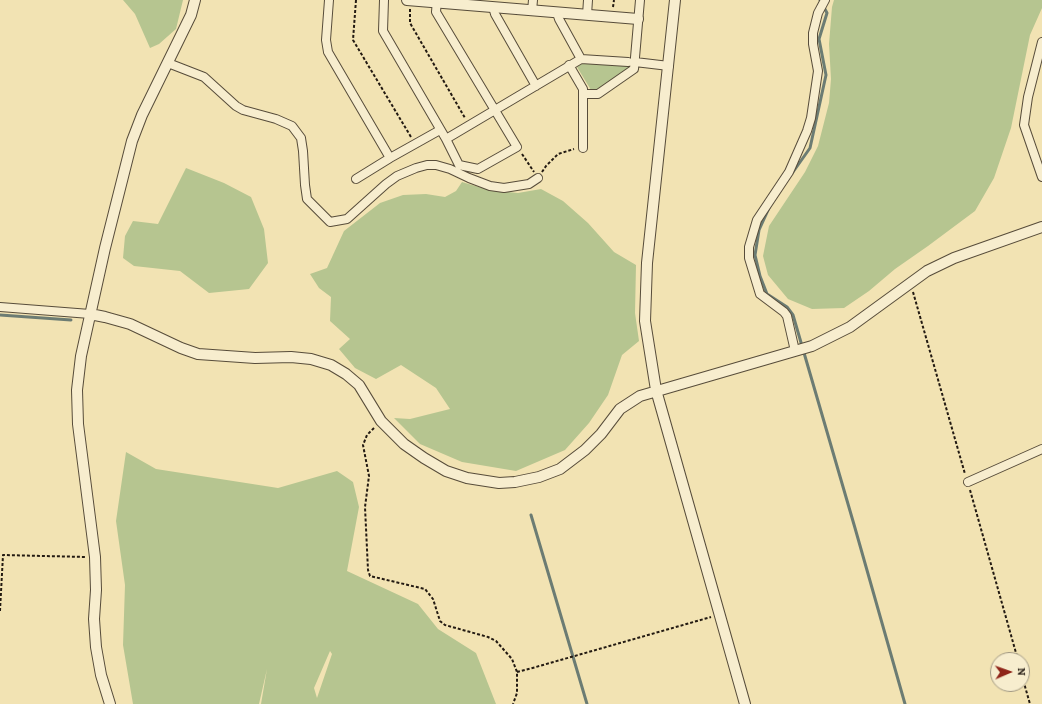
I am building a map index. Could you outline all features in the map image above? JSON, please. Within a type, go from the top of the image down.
[{"type":"street","points":[[110,704],[101,675],[96,647],[94,619],[96,590],[95,557],[78,424],[77,397],[81,356],[105,248],[132,141],[142,115],[191,15],[195,0]]},
{"type":"street","points":[[329,0],[326,40],[328,52],[390,158]]},
{"type":"street","points":[[384,0],[383,31],[446,139],[458,164],[478,169],[517,147],[436,12],[437,1]]},
{"type":"street","points":[[407,0],[480,3],[493,7],[532,11],[638,19]]},
{"type":"street","points":[[532,11],[533,0]]},
{"type":"street","points":[[587,15],[588,0]]},
{"type":"street","points":[[584,94],[598,94],[634,70],[632,62],[640,0]]},
{"type":"street","points":[[675,0],[647,263],[645,320],[656,390],[744,704]]},
{"type":"street","points":[[800,349],[787,316],[784,312],[760,294],[749,258],[749,247],[757,220],[788,172],[807,131],[811,118],[818,72],[813,44],[813,33],[818,13],[825,0]]},
{"type":"street","points":[[493,7],[495,14],[536,86]]},
{"type":"street","points":[[557,13],[581,59]]},
{"type":"street","points":[[1042,42],[1028,97],[1024,125],[1042,177]]},
{"type":"street","points":[[446,139],[581,59],[669,66]]},
{"type":"street","points":[[168,63],[204,77],[236,106],[243,110],[276,119],[292,126],[300,138],[303,151],[307,199],[330,222],[347,219],[392,180],[416,168],[427,165],[450,168],[469,178],[490,186],[504,188],[529,184],[538,178]]},
{"type":"street","points":[[569,66],[583,89],[584,94],[583,148]]},
{"type":"street","points":[[356,179],[414,143],[440,130]]},
{"type":"street","points":[[0,307],[90,314],[105,317],[130,324],[181,348],[198,354],[255,358],[291,356],[331,364],[359,385],[381,421],[404,444],[424,458],[446,471],[466,478],[484,482],[515,482],[539,478],[560,469],[585,450],[601,434],[620,408],[640,396],[656,390],[800,349],[850,327],[927,271],[954,258],[1042,227]]},
{"type":"street","points":[[968,482],[1042,449]]},
{"type":"path","points":[[356,0],[353,40],[414,143]]},
{"type":"path","points":[[411,0],[410,23],[470,125]]},
{"type":"path","points":[[613,10],[614,0]]},
{"type":"path","points":[[517,147],[538,178],[546,166],[558,154],[568,150],[583,148]]},
{"type":"path","points":[[910,283],[1016,652]]},
{"type":"path","points":[[381,421],[367,435],[363,445],[369,476],[365,507],[368,570],[370,576],[425,589],[433,599],[440,621],[445,625],[488,637],[496,641],[512,659],[517,672],[517,694],[513,704]]},
{"type":"path","points":[[0,611],[3,555],[95,557]]},
{"type":"path","points":[[517,672],[720,614]]},
{"type":"path","points":[[1027,692],[1030,704]]},
{"type":"green space","points":[[123,0],[183,0],[176,29],[159,44],[150,48],[135,14]]},
{"type":"green space","points":[[834,0],[1042,0],[1042,8],[1030,35],[1011,128],[994,178],[975,211],[895,269],[869,291],[844,308],[812,309],[788,299],[768,275],[763,256],[769,226],[805,172],[818,146],[829,103],[831,79],[829,44]]},
{"type":"green space","points":[[583,63],[630,66],[630,69],[598,91],[591,90],[577,67]]},
{"type":"green space","points":[[186,168],[224,183],[251,197],[264,229],[268,263],[249,289],[209,293],[180,271],[134,266],[123,258],[125,236],[133,221],[158,224]]},
{"type":"green space","points":[[462,182],[489,190],[518,193],[541,189],[563,201],[588,223],[614,252],[636,265],[635,313],[639,341],[622,355],[608,395],[589,423],[565,450],[516,471],[462,462],[420,444],[394,418],[410,419],[450,409],[436,388],[401,365],[376,379],[355,368],[339,349],[350,339],[330,321],[331,297],[319,288],[310,274],[327,268],[344,231],[380,203],[403,195],[426,194],[445,197],[456,191]]},
{"type":"green space","points":[[126,452],[156,469],[278,488],[337,471],[353,482],[359,507],[347,571],[418,604],[438,629],[476,653],[496,704],[261,704],[267,669],[259,704],[133,704],[123,645],[125,585],[116,521]],"holes":[[[330,651],[332,654],[317,698],[314,688]]]},
{"type":"waterway","points":[[793,172],[810,148],[826,75],[819,39],[827,13],[820,0]]},
{"type":"waterway","points":[[769,208],[759,230],[755,255],[760,276],[767,294],[787,307],[793,315],[905,704]]},
{"type":"waterway","points":[[0,315],[71,320]]},
{"type":"waterway","points":[[531,515],[587,704]]}]
